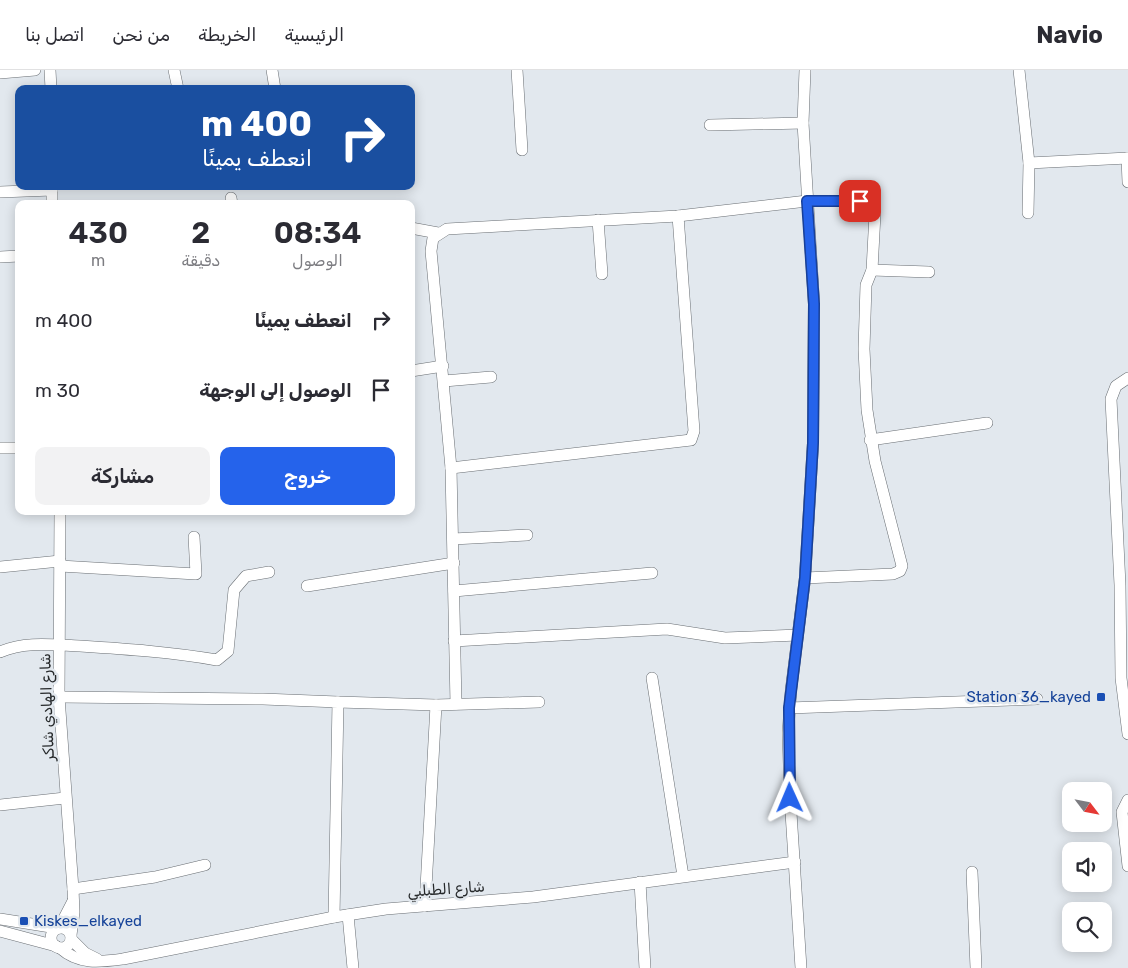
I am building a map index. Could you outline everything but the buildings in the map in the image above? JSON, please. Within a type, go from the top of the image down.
[{"type":"street","points":[[0,73],[35,70]]},
{"type":"street","points":[[50,70],[51,85]]},
{"type":"street","points":[[174,70],[177,85]]},
{"type":"street","points":[[272,70],[274,85]]},
{"type":"street","points":[[517,70],[522,150]]},
{"type":"street","points":[[800,968],[790,798],[789,708],[805,578],[813,443],[814,304],[803,123],[805,70]]},
{"type":"street","points":[[1019,70],[1029,163],[1028,213]]},
{"type":"street","points":[[710,125],[803,123]]},
{"type":"street","points":[[1029,163],[1128,158],[1128,182]]},
{"type":"street","points":[[0,192],[26,190]]},
{"type":"street","points":[[456,704],[451,468],[431,251],[433,238],[438,233],[447,229],[678,216],[807,201],[860,201],[873,209],[872,270],[866,281],[864,349],[870,440],[898,544],[901,569],[893,574],[805,578]]},
{"type":"street","points":[[451,468],[691,440],[694,431],[678,216]]},
{"type":"street","points":[[598,220],[602,274]]},
{"type":"street","points":[[415,229],[438,233]]},
{"type":"street","points":[[0,257],[15,256]]},
{"type":"street","points":[[872,270],[929,272]]},
{"type":"street","points":[[415,370],[443,366]]},
{"type":"street","points":[[444,382],[491,377]]},
{"type":"street","points":[[1128,378],[1116,386],[1111,399],[1120,585],[1121,678],[1128,734]]},
{"type":"street","points":[[870,440],[987,423]]},
{"type":"street","points":[[0,448],[15,448]]},
{"type":"street","name":"شارع الهادي شاكر","points":[[60,515],[59,697],[74,912],[71,937]]},
{"type":"street","points":[[453,539],[527,535]]},
{"type":"street","points":[[0,567],[60,563],[196,574],[194,537]]},
{"type":"street","points":[[307,586],[454,562]]},
{"type":"street","points":[[0,652],[11,647],[60,645],[134,649],[217,660],[228,651],[234,590],[246,576],[269,572]]},
{"type":"street","points":[[454,591],[652,573]]},
{"type":"street","points":[[454,641],[667,628],[725,638],[798,635]]},
{"type":"street","points":[[652,678],[683,876]]},
{"type":"street","points":[[59,697],[263,698],[436,704],[539,702]]},
{"type":"street","points":[[789,708],[1037,699]]},
{"type":"street","points":[[334,917],[338,702]]},
{"type":"street","points":[[425,906],[436,704]]},
{"type":"street","points":[[0,805],[65,798]]},
{"type":"street","points":[[1128,800],[1122,812],[1128,866]]},
{"type":"street","name":"شارع الطبلبي","points":[[0,931],[58,947],[78,960],[103,962],[143,956],[334,917],[425,906],[533,897],[795,862]]},
{"type":"street","points":[[71,937],[67,945],[58,947],[52,942],[51,936],[58,928],[73,895],[205,865]]},
{"type":"street","points":[[972,872],[976,968]]},
{"type":"street","points":[[640,882],[645,968]]},
{"type":"street","points":[[348,915],[352,968]]},
{"type":"street","points":[[0,919],[66,929],[85,953],[103,962]]},
{"type":"place","name":"Station 36_kayed","points":[[1101,697]]},
{"type":"place","name":"Kiskes_elkayed","points":[[24,921]]},
{"type":"route","points":[[790,798],[789,708],[805,578],[813,443],[814,304],[807,201],[860,201]]}]
